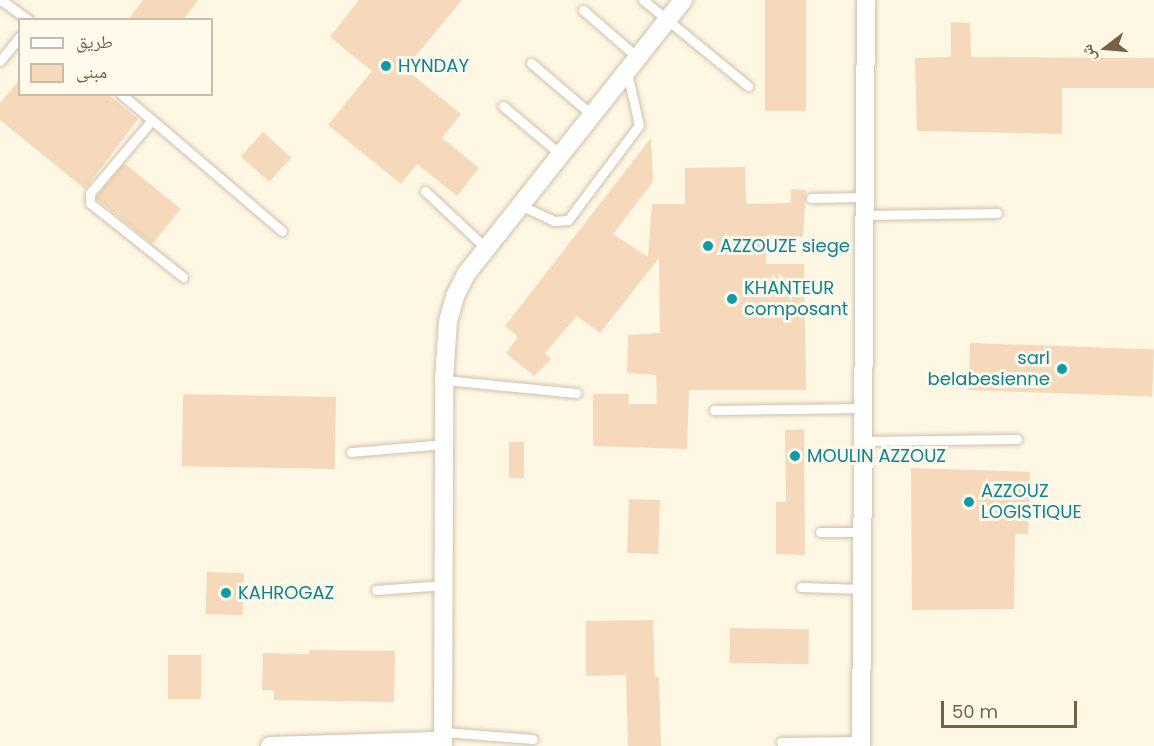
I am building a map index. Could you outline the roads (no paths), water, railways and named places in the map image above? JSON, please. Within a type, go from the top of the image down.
[{"type":"street","points":[[270,746],[443,740],[444,380],[448,321],[455,296],[486,248],[683,0]]},
{"type":"street","points":[[861,744],[866,0]]},
{"type":"lane","points":[[1,0],[26,18]]},
{"type":"lane","points":[[643,0],[748,86]]},
{"type":"lane","points":[[520,206],[554,221],[568,220],[639,125],[632,63],[583,10]]},
{"type":"lane","points":[[0,61],[18,38]]},
{"type":"lane","points":[[531,63],[591,114]]},
{"type":"lane","points":[[122,96],[282,231]]},
{"type":"lane","points":[[502,106],[560,154]]},
{"type":"lane","points":[[152,120],[90,193],[89,200],[183,277]]},
{"type":"lane","points":[[424,191],[486,248]]},
{"type":"lane","points":[[811,198],[865,206],[997,213]]},
{"type":"lane","points":[[444,380],[576,393]]},
{"type":"lane","points":[[714,410],[864,408]]},
{"type":"lane","points":[[863,441],[1017,439]]},
{"type":"lane","points":[[351,452],[444,444]]},
{"type":"lane","points":[[820,532],[862,532]]},
{"type":"lane","points":[[376,590],[444,585]]},
{"type":"lane","points":[[801,587],[862,589]]},
{"type":"lane","points":[[443,740],[533,739]]},
{"type":"lane","points":[[781,742],[861,744]]},
{"type":"place","name":"HYNDAY","points":[[386,66]]},
{"type":"place","name":"AZZOUZE siege","points":[[708,246]]},
{"type":"place","name":"KHANTEUR composant","points":[[732,299]]},
{"type":"place","name":"sarl belabesienne","points":[[1062,369]]},
{"type":"place","name":"MOULIN AZZOUZ","points":[[795,456]]},
{"type":"place","name":"AZZOUZ LOGISTIQUE","points":[[969,502]]},
{"type":"place","name":"KAHROGAZ","points":[[226,593]]}]
